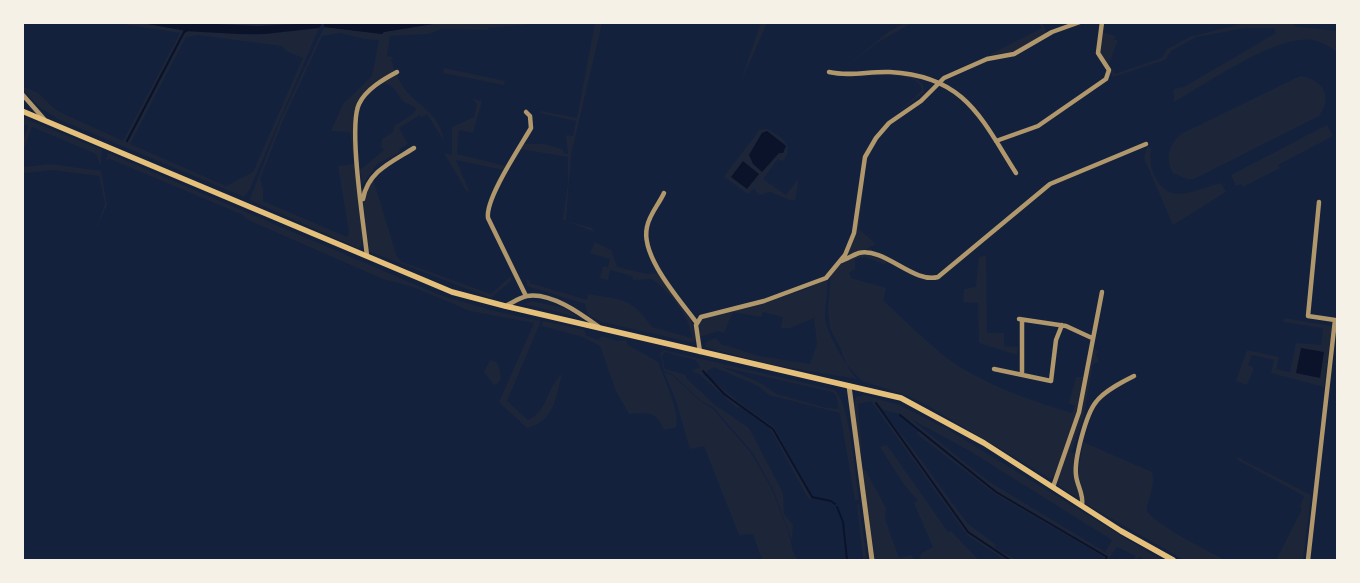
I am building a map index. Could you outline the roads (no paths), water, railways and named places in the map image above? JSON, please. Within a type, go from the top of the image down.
[{"type":"main road","points":[[22,111],[452,292],[700,352],[879,392],[914,404],[984,443],[1121,531],[1173,560]]},
{"type":"street","points":[[696,322],[707,314],[764,301],[817,283],[826,278],[840,262],[856,226],[862,166],[870,148],[889,123],[921,101],[938,82],[987,59],[1014,54],[1052,32],[1080,22]]},
{"type":"street","points":[[996,142],[1038,126],[1106,79],[1109,70],[1098,49],[1102,22]]},
{"type":"street","points":[[367,256],[355,129],[358,107],[370,90],[397,72]]},
{"type":"street","points":[[829,72],[850,76],[873,72],[900,73],[938,82],[972,106],[1016,173]]},
{"type":"street","points":[[22,94],[44,119]]},
{"type":"street","points":[[526,112],[530,116],[531,128],[495,192],[487,212],[526,296]]},
{"type":"street","points":[[840,262],[860,253],[870,253],[924,276],[938,277],[1050,184],[1146,144]]},
{"type":"street","points":[[362,205],[366,188],[374,174],[414,148]]},
{"type":"street","points":[[664,193],[648,223],[646,245],[656,265],[696,322],[700,352]]},
{"type":"street","points":[[1308,560],[1335,320],[1308,316],[1319,202]]},
{"type":"street","points":[[1052,487],[1079,412],[1102,292]]},
{"type":"street","points":[[504,306],[526,296],[534,296],[564,304],[602,329]]},
{"type":"street","points":[[1022,375],[1020,319],[1062,325],[1092,338]]},
{"type":"street","points":[[994,368],[1051,381],[1056,340],[1062,325]]},
{"type":"street","points":[[1082,505],[1083,498],[1075,473],[1080,446],[1090,414],[1100,397],[1134,376]]},
{"type":"street","points":[[849,386],[872,560]]},
{"type":"waterway","points":[[127,141],[184,32],[188,30]]},
{"type":"waterway","points":[[703,371],[724,394],[773,429],[812,497],[831,501],[835,504]]},
{"type":"waterway","points":[[876,403],[968,532],[1010,560]]},
{"type":"waterway","points":[[900,415],[996,492],[1107,557],[1105,560]]},
{"type":"waterway","points":[[837,507],[843,522],[847,560]]}]
